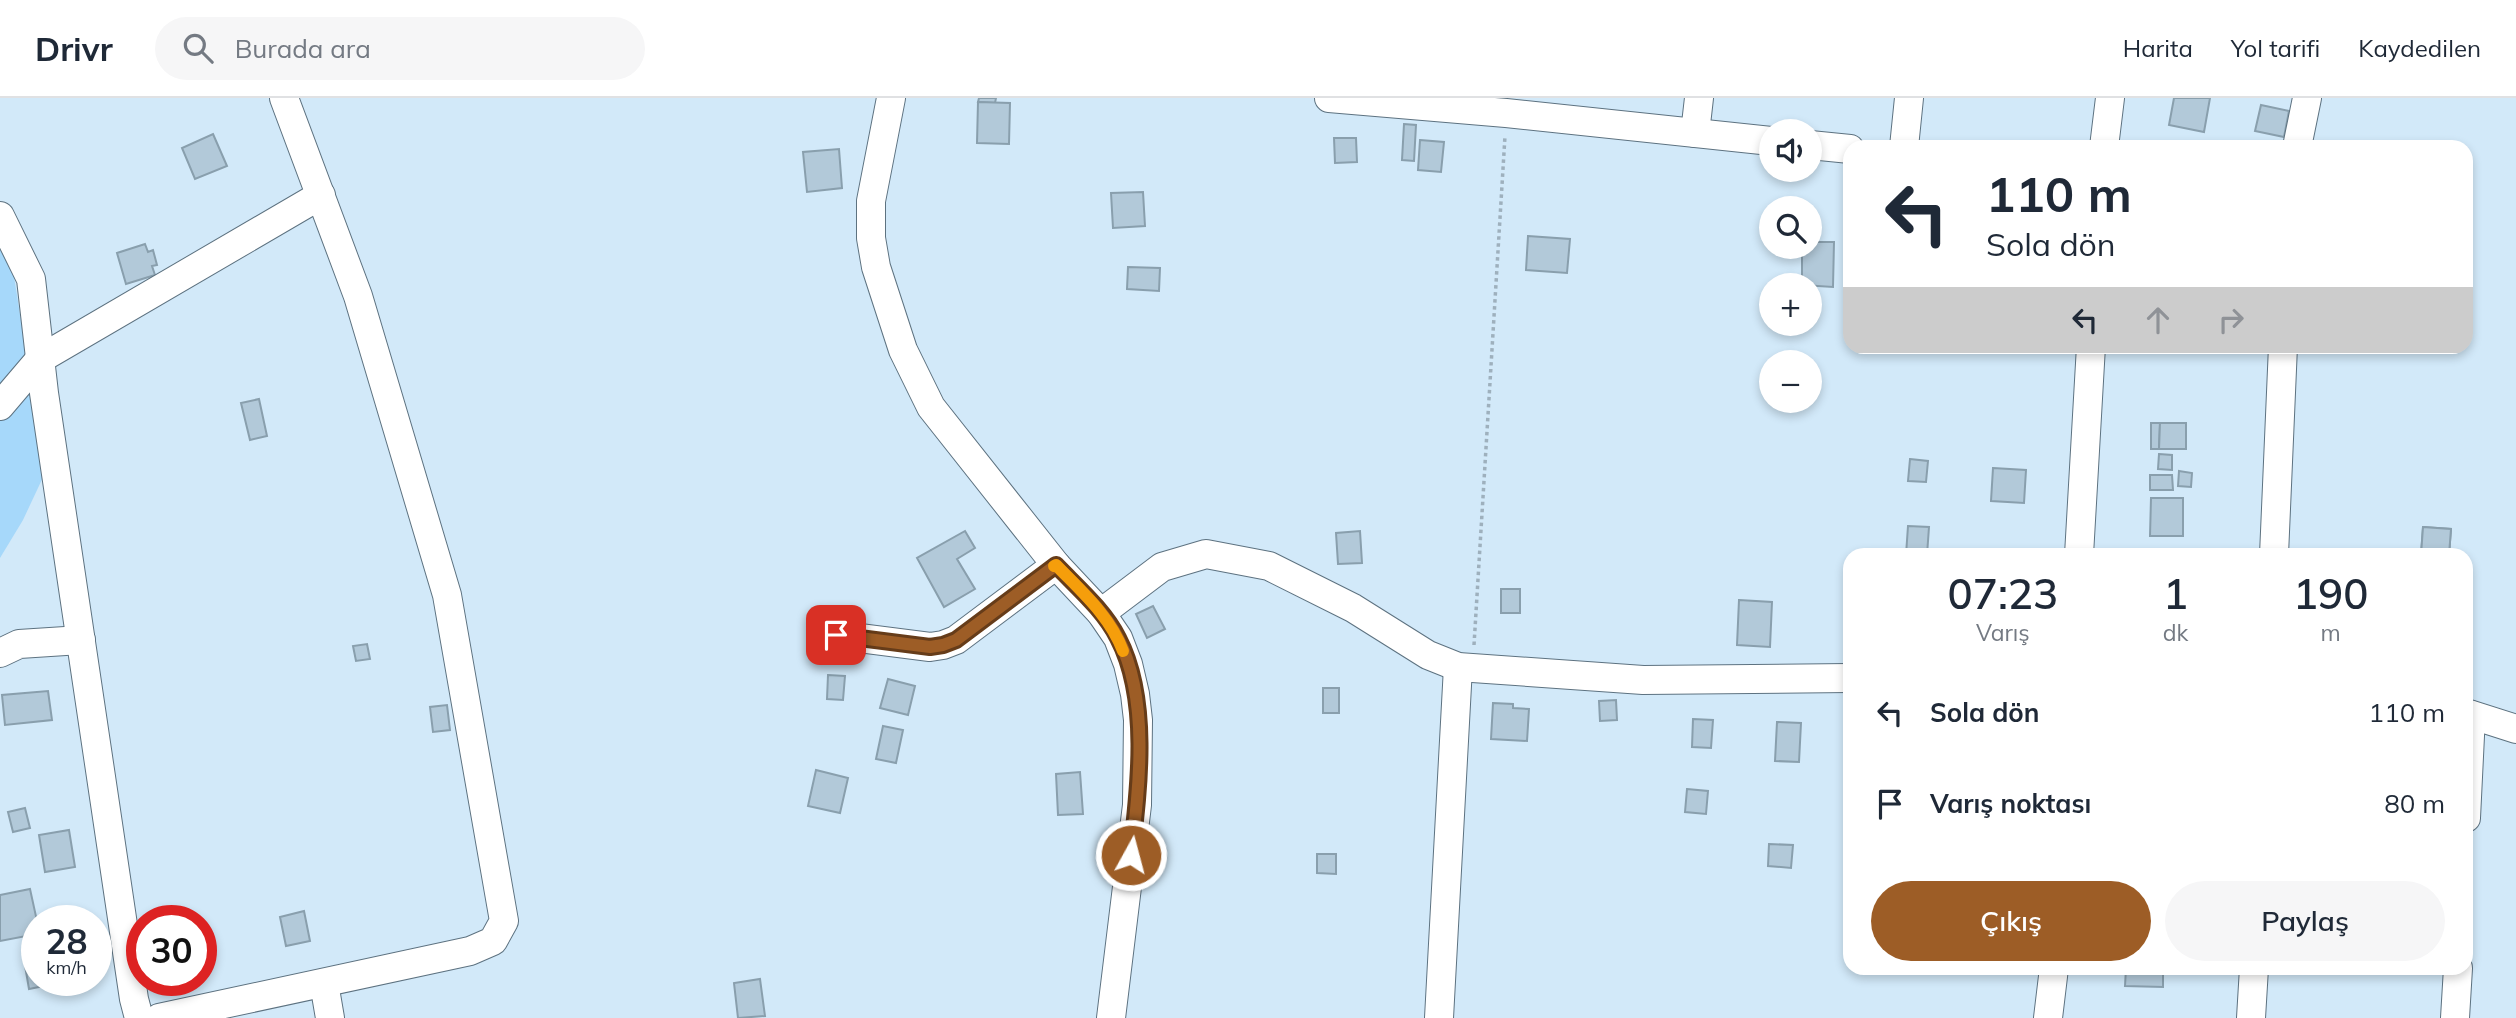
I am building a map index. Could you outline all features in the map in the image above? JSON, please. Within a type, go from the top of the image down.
[{"type":"street","points":[[159,1018],[470,951],[493,941],[504,921],[447,595],[358,296],[284,98]]},
{"type":"street","points":[[891,98],[873,190],[872,238],[876,267],[904,350],[931,407],[1056,565],[1101,613],[1118,638],[1128,664],[1138,720],[1137,805],[1111,1018]]},
{"type":"street","points":[[1329,98],[1506,105],[1759,140]]},
{"type":"street","points":[[1695,133],[1699,98]]},
{"type":"street","points":[[1905,140],[1909,98]]},
{"type":"street","points":[[2105,140],[2110,98]]},
{"type":"street","points":[[2298,140],[2307,98]]},
{"type":"street","points":[[1822,146],[1843,148]]},
{"type":"street","points":[[0,406],[40,359],[321,195]]},
{"type":"street","points":[[0,216],[31,279],[81,640],[139,1018]]},
{"type":"street","points":[[2079,548],[2091,354]]},
{"type":"street","points":[[2274,548],[2283,354]]},
{"type":"street","points":[[1101,613],[1163,567],[1206,555],[1269,566],[1353,608],[1428,655],[1465,668],[1643,680],[1843,678]]},
{"type":"street","points":[[836,635],[930,647],[943,645],[956,640],[1056,565]]},
{"type":"street","points":[[0,653],[19,644],[81,640]]},
{"type":"street","points":[[1439,1018],[1465,668]]},
{"type":"street","points":[[2473,716],[2516,729]]},
{"type":"street","points":[[2048,1018],[2053,975]]},
{"type":"street","points":[[2251,1018],[2253,975]]},
{"type":"street","points":[[2455,1018],[2458,975]]},
{"type":"street","points":[[324,983],[330,1018]]},
{"type":"path","points":[[1465,668],[1506,105]]},
{"type":"shaded area","points":[[0,241],[13,270],[45,473],[23,520],[0,558]]},
{"type":"building","points":[[979,98],[996,98],[995,103],[978,102]]},
{"type":"building","points":[[2174,98],[2210,98],[2204,132],[2169,125]]},
{"type":"building","points":[[978,102],[1010,103],[1009,144],[977,143]]},
{"type":"building","points":[[2261,105],[2289,111],[2284,137],[2255,131]]},
{"type":"building","points":[[1404,124],[1416,125],[1414,161],[1402,160]]},
{"type":"building","points":[[213,134],[227,166],[195,179],[182,148]]},
{"type":"building","points":[[1334,138],[1356,138],[1357,162],[1335,163]]},
{"type":"building","points":[[1420,140],[1444,142],[1441,172],[1418,170]]},
{"type":"building","points":[[839,149],[842,188],[807,192],[803,152]]},
{"type":"building","points":[[1143,192],[1145,226],[1113,228],[1111,193]]},
{"type":"building","points":[[1528,236],[1570,239],[1567,273],[1526,270]]},
{"type":"building","points":[[1822,242],[1834,242],[1833,287],[1822,286],[1822,273],[1802,273],[1802,259],[1822,259]]},
{"type":"building","points":[[145,244],[148,252],[153,250],[157,265],[152,266],[155,275],[126,284],[117,253]]},
{"type":"building","points":[[1128,267],[1160,268],[1159,291],[1127,289]]},
{"type":"building","points":[[259,399],[267,436],[250,440],[241,403]]},
{"type":"building","points":[[2151,423],[2160,423],[2159,449],[2151,449]]},
{"type":"building","points":[[2160,423],[2186,423],[2186,449],[2159,449]]},
{"type":"building","points":[[2159,454],[2172,455],[2172,470],[2158,469]]},
{"type":"building","points":[[1910,459],[1928,461],[1926,482],[1908,481]]},
{"type":"building","points":[[1993,468],[2026,470],[2024,503],[1991,501]]},
{"type":"building","points":[[2179,471],[2192,473],[2191,487],[2178,486]]},
{"type":"building","points":[[2150,475],[2172,475],[2173,490],[2150,490]]},
{"type":"building","points":[[2151,498],[2183,498],[2183,536],[2150,536]]},
{"type":"building","points":[[1908,526],[1929,527],[1928,548],[1906,548]]},
{"type":"building","points":[[2423,527],[2451,529],[2450,548],[2422,548]]},
{"type":"building","points":[[2423,527],[2451,529],[2450,548],[2422,548]]},
{"type":"building","points":[[965,531],[975,548],[957,559],[975,589],[944,607],[917,558]]},
{"type":"building","points":[[1360,531],[1362,563],[1338,564],[1336,533]]},
{"type":"building","points":[[1501,589],[1520,589],[1520,613],[1501,613]]},
{"type":"building","points":[[1739,600],[1772,602],[1770,647],[1737,645]]},
{"type":"building","points":[[1153,606],[1165,629],[1147,638],[1136,614]]},
{"type":"building","points":[[367,644],[370,659],[356,661],[353,646]]},
{"type":"building","points":[[828,675],[845,676],[843,700],[827,699]]},
{"type":"building","points":[[888,679],[915,686],[908,715],[880,708]]},
{"type":"building","points":[[1323,688],[1339,688],[1339,713],[1323,713]]},
{"type":"building","points":[[48,691],[52,720],[5,725],[2,695]]},
{"type":"building","points":[[1616,700],[1617,720],[1600,721],[1599,701]]},
{"type":"building","points":[[1493,703],[1513,704],[1513,708],[1529,709],[1527,741],[1491,739]]},
{"type":"building","points":[[447,705],[450,730],[433,732],[430,707]]},
{"type":"building","points":[[1693,719],[1713,720],[1711,748],[1692,747]]},
{"type":"building","points":[[1777,722],[1801,723],[1799,762],[1775,761]]},
{"type":"building","points":[[883,726],[903,730],[896,763],[876,759]]},
{"type":"building","points":[[816,770],[848,778],[840,813],[808,806]]},
{"type":"building","points":[[1080,772],[1083,814],[1058,815],[1056,774]]},
{"type":"building","points":[[1687,789],[1708,791],[1706,814],[1685,812]]},
{"type":"building","points":[[25,808],[30,828],[13,832],[8,812]]},
{"type":"building","points":[[69,830],[75,867],[45,872],[39,835]]},
{"type":"building","points":[[1769,844],[1793,845],[1791,868],[1768,866]]},
{"type":"building","points":[[1317,854],[1336,854],[1336,874],[1317,873]]},
{"type":"building","points":[[30,889],[34,905],[21,905],[21,937],[0,941],[0,895]]},
{"type":"building","points":[[304,911],[310,941],[286,946],[280,917]]},
{"type":"building","points":[[2126,975],[2163,975],[2163,987],[2125,986]]},
{"type":"building","points":[[760,979],[765,1016],[738,1018],[734,983]]},
{"type":"slow traffic","points":[[1054,566],[1056,565],[1101,613],[1118,638],[1123,651]]},
{"type":"route","points":[[836,635],[930,647],[943,645],[956,640],[1056,565],[1101,613],[1118,638],[1128,664],[1138,720],[1137,805],[1131,855]]}]
